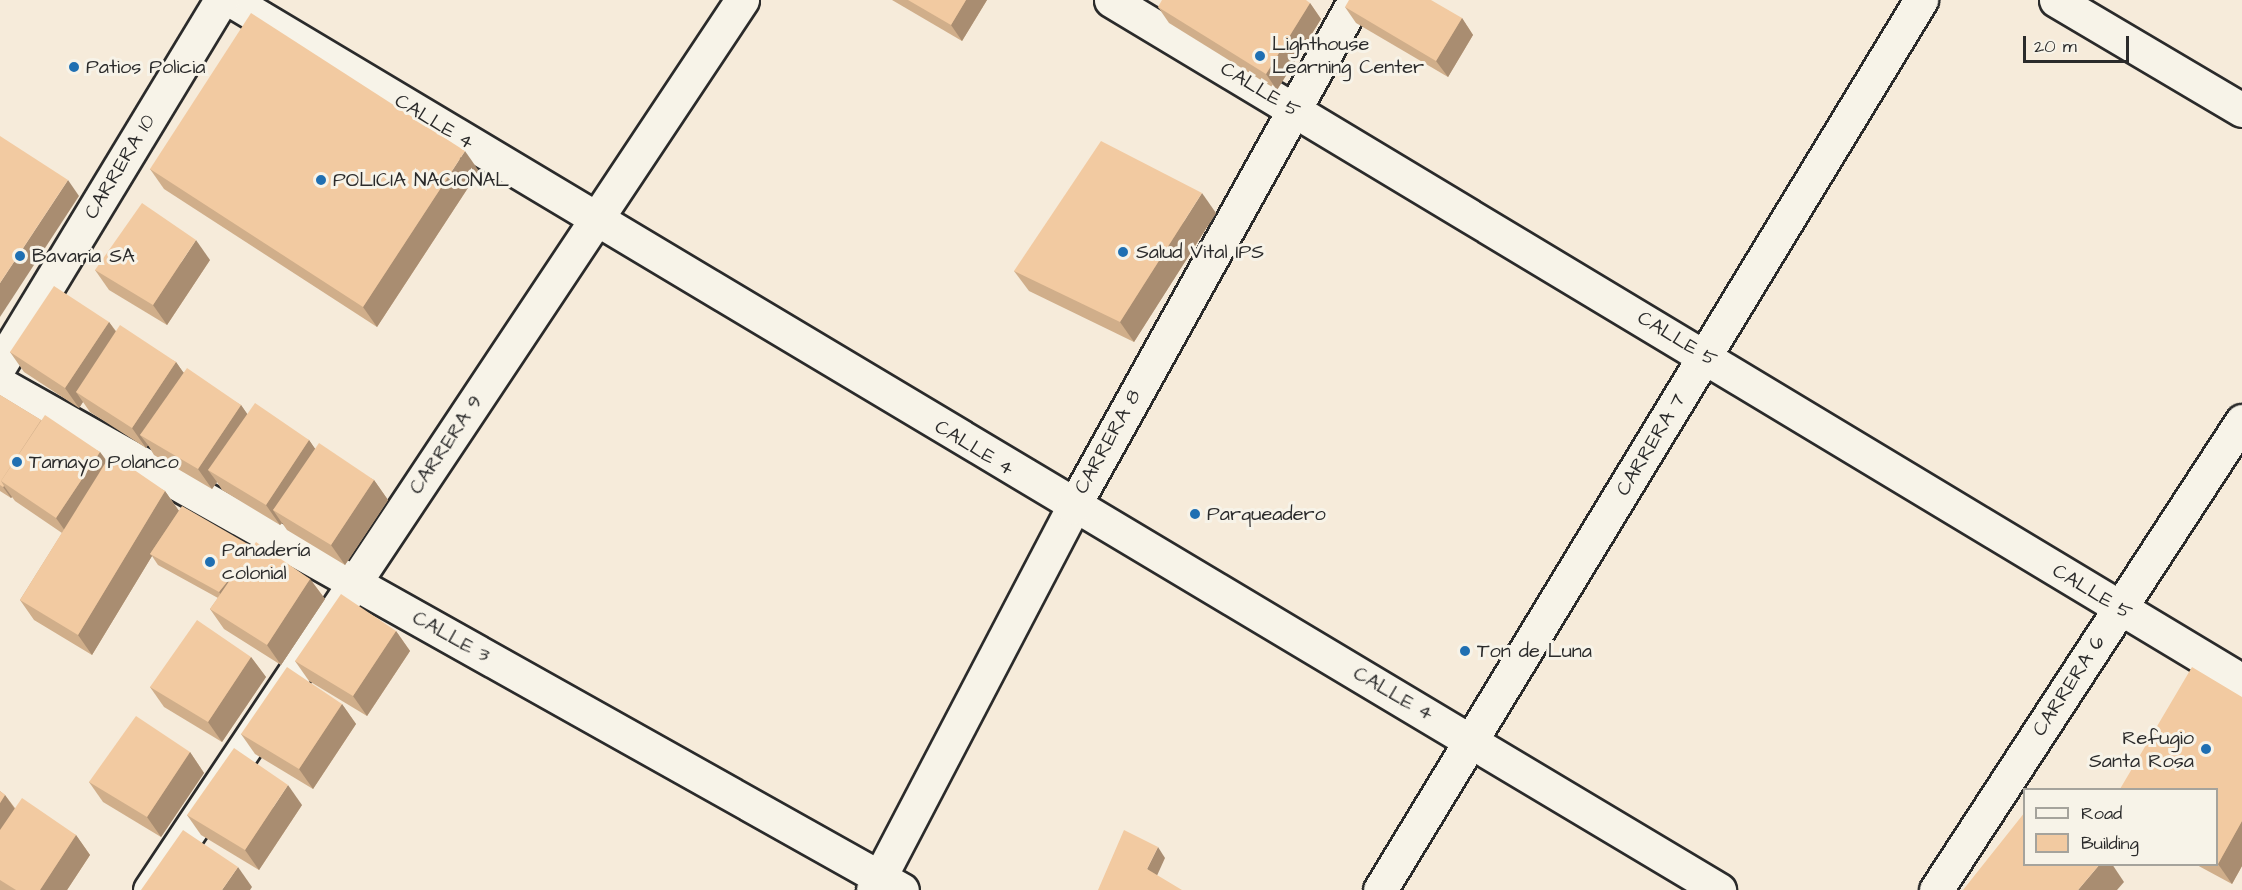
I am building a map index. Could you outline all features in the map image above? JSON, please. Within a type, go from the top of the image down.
[{"type":"street","name":"CARRERA 10","points":[[0,365],[221,0]]},
{"type":"street","name":"CALLE 4","points":[[231,0],[1073,507],[1472,740],[1719,890]]},
{"type":"street","name":"CARRERA 9","points":[[150,890],[742,0]]},
{"type":"street","name":"CALLE 5","points":[[1111,0],[2242,681]]},
{"type":"street","name":"CARRERA 8","points":[[884,886],[1073,507],[1291,108],[1355,0]]},
{"type":"street","name":"CARRERA 7","points":[[1380,890],[1922,0]]},
{"type":"street","points":[[2056,0],[2242,110]]},
{"type":"street","name":"CALLE 3","points":[[0,384],[355,583],[884,886]]},
{"type":"street","name":"CARRERA 6","points":[[1936,890],[2242,422]]},
{"type":"building","points":[[908,0],[966,0],[951,25]]},
{"type":"building","name":"Lighthouse Learning Center","points":[[1162,0],[1306,0],[1310,3],[1266,74],[1158,7]]},
{"type":"building","points":[[1349,0],[1431,0],[1462,18],[1436,61],[1345,7]]},
{"type":"building","name":"POLICIA NACIONAL","points":[[251,13],[465,151],[363,307],[150,169]]},
{"type":"building","name":"Bavaria SA","points":[[0,136],[68,180],[0,283]]},
{"type":"building","name":"Salud Vital IPS","points":[[1101,141],[1202,193],[1120,322],[1014,271]]},
{"type":"building","points":[[142,203],[196,240],[153,305],[95,270]]},
{"type":"building","points":[[54,286],[109,322],[65,388],[10,352]]},
{"type":"building","points":[[120,325],[176,362],[132,428],[76,392]]},
{"type":"building","points":[[187,368],[241,405],[198,469],[140,435]]},
{"type":"building","points":[[0,395],[41,420],[1,481],[3,487],[0,485]]},
{"type":"building","points":[[255,403],[309,440],[266,505],[208,470]]},
{"type":"building","points":[[45,415],[100,452],[56,518],[1,481]]},
{"type":"building","points":[[319,443],[374,480],[331,545],[273,510]]},
{"type":"building","points":[[111,454],[165,491],[78,635],[20,600]]},
{"type":"building","name":"Panadería colonial","points":[[182,506],[253,547],[219,592],[150,554]]},
{"type":"building","points":[[256,542],[310,579],[267,645],[210,609]]},
{"type":"building","points":[[341,594],[396,631],[353,696],[295,661]]},
{"type":"building","points":[[197,620],[251,657],[208,722],[150,687]]},
{"type":"building","points":[[287,667],[342,704],[299,769],[241,734]]},
{"type":"building","name":"Refugio Santa Rosa","points":[[2192,667],[2242,697],[2242,821],[2218,864],[2218,788],[2121,788]]},
{"type":"building","points":[[136,716],[190,752],[147,817],[89,782]]},
{"type":"building","points":[[234,748],[288,785],[245,850],[187,815]]},
{"type":"building","points":[[0,791],[5,795],[0,803]]},
{"type":"building","points":[[22,798],[76,835],[40,890],[16,890],[0,880],[0,830]]},
{"type":"building","points":[[2023,815],[2023,866],[2098,866],[2078,890],[1963,890]]},
{"type":"building","points":[[183,830],[238,867],[222,890],[141,890]]},
{"type":"building","points":[[1124,830],[1158,847],[1147,869],[1182,890],[1098,890]]},
{"type":"place","name":"Lighthouse Learning Center","points":[[1260,56]]},
{"type":"place","name":"Patios Policia","points":[[74,67]]},
{"type":"place","name":"POLICIA NACIONAL","points":[[321,180]]},
{"type":"place","name":"Salud Vital IPS","points":[[1123,252]]},
{"type":"place","name":"Bavaria SA","points":[[20,256]]},
{"type":"place","name":"Tamayo Polanco","points":[[17,462]]},
{"type":"place","name":"Parqueadero","points":[[1195,514]]},
{"type":"place","name":"Panadería colonial","points":[[210,562]]},
{"type":"place","name":"Ton de Luna","points":[[1465,651]]},
{"type":"place","name":"Refugio Santa Rosa","points":[[2206,749]]}]
